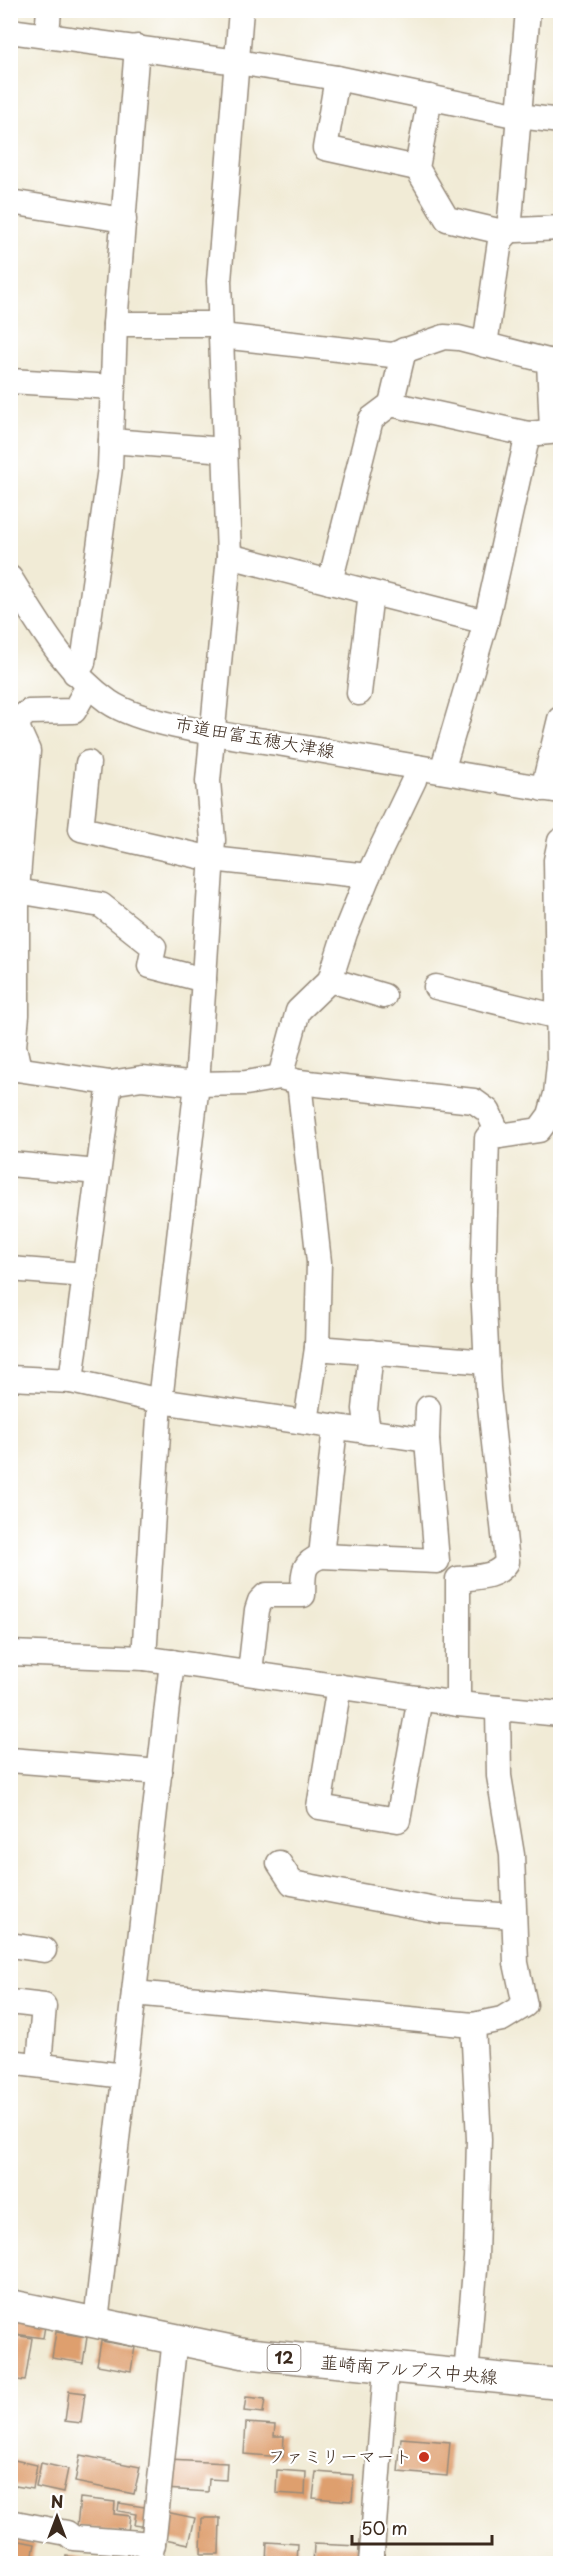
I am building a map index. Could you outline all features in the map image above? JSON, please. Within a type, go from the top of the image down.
[{"type":"main road","name":"韮崎南アルプス中央線","points":[[10,2305],[243,2353],[386,2369],[561,2384]]},
{"type":"street","points":[[47,34],[50,10]]},
{"type":"street","points":[[144,1658],[159,1401],[197,1084],[212,858],[213,840],[208,781],[229,556],[219,281],[241,10]]},
{"type":"street","points":[[485,345],[500,241],[509,231],[528,10]]},
{"type":"street","points":[[10,31],[47,34],[337,78],[519,116],[561,121]]},
{"type":"street","points":[[137,47],[115,324],[110,468],[81,679],[74,711],[27,712],[19,719],[16,736],[27,751],[16,833],[15,1068],[110,1083],[142,1078],[197,1084],[289,1080],[474,1101],[488,1111],[499,1136]]},
{"type":"street","points":[[337,78],[325,148],[417,168]]},
{"type":"street","points":[[430,97],[417,168],[447,219],[498,231],[561,228]]},
{"type":"street","points":[[10,202],[124,220]]},
{"type":"street","points":[[115,324],[220,330],[392,354],[444,337],[555,362],[547,432],[486,622],[442,771]]},
{"type":"street","points":[[330,582],[371,419],[391,404],[404,351]]},
{"type":"street","points":[[10,381],[113,387]]},
{"type":"street","points":[[391,404],[547,432]]},
{"type":"street","points":[[111,441],[225,450]]},
{"type":"street","points":[[229,556],[486,622]]},
{"type":"street","name":"市道田富玉穂大津線","points":[[10,578],[59,655],[81,679],[112,704],[142,717],[211,732],[552,790]]},
{"type":"street","points":[[359,693],[371,593]]},
{"type":"street","points":[[552,790],[561,719]]},
{"type":"street","points":[[88,763],[81,829],[212,858],[368,876]]},
{"type":"street","points":[[306,1422],[317,1348],[319,1262],[289,1080],[298,1011],[330,981],[345,933],[368,876],[414,780],[417,766]]},
{"type":"street","points":[[458,1704],[458,1579],[490,1575],[502,1570],[507,1562],[487,1362],[483,1286],[488,1138],[539,1130],[550,1115],[556,1094],[559,1017],[556,860],[561,841]]},
{"type":"street","points":[[17,891],[101,905],[154,947],[150,966],[204,980]]},
{"type":"street","points":[[330,981],[384,996]]},
{"type":"street","points":[[436,987],[559,1017]]},
{"type":"street","points":[[71,1381],[110,1083]]},
{"type":"street","points":[[10,1164],[98,1172]]},
{"type":"street","points":[[10,1269],[86,1275]]},
{"type":"street","points":[[317,1348],[487,1362]]},
{"type":"street","points":[[368,1432],[365,1409],[371,1352]]},
{"type":"street","points":[[10,1377],[71,1381],[159,1401],[427,1440]]},
{"type":"street","points":[[250,1672],[260,1601],[266,1595],[303,1595],[304,1569],[310,1560],[321,1556],[437,1561],[427,1440],[428,1408]]},
{"type":"street","points":[[321,1556],[335,1427]]},
{"type":"street","points":[[10,1653],[144,1658],[458,1704],[561,1714]]},
{"type":"street","points":[[96,2322],[172,1662]]},
{"type":"street","points":[[339,1686],[319,1807],[398,1820],[420,1698]]},
{"type":"street","points":[[134,1992],[473,2025],[502,2019],[525,2005],[516,1963],[512,1855],[499,1776],[498,1708]]},
{"type":"street","points":[[10,1761],[159,1772]]},
{"type":"street","points":[[279,1863],[292,1883],[441,1911],[514,1916]]},
{"type":"street","points":[[10,1945],[44,1950]]},
{"type":"street","points":[[10,2002],[44,2006],[39,2064]]},
{"type":"street","points":[[466,2375],[476,2258],[479,2139],[473,2025]]},
{"type":"street","points":[[10,2062],[124,2076]]},
{"type":"street","points":[[10,2522],[67,2533],[73,2538],[151,2554],[176,2338]]},
{"type":"street","points":[[371,2564],[386,2369]]},
{"type":"building","points":[[18,2316],[46,2320],[43,2338],[15,2334]]},
{"type":"building","points":[[56,2332],[87,2337],[83,2363],[52,2358]]},
{"type":"building","points":[[14,2335],[32,2338],[25,2381],[10,2379]]},
{"type":"building","points":[[101,2341],[135,2347],[131,2371],[97,2365]]},
{"type":"building","points":[[69,2391],[85,2393],[81,2423],[65,2421]]},
{"type":"building","points":[[246,2397],[265,2399],[263,2413],[244,2411]]},
{"type":"building","points":[[246,2423],[275,2425],[274,2436],[284,2436],[283,2457],[244,2454]]},
{"type":"building","name":"ファミリーマート","points":[[401,2438],[450,2442],[447,2476],[398,2472]]},
{"type":"building","points":[[80,2455],[140,2467],[134,2494],[75,2482]]},
{"type":"building","points":[[10,2459],[37,2465],[33,2489],[10,2485]]},
{"type":"building","points":[[168,2460],[227,2463],[226,2480],[209,2479],[208,2492],[166,2489]]},
{"type":"building","points":[[41,2463],[68,2469],[63,2493],[36,2487]]},
{"type":"building","points":[[277,2470],[306,2472],[305,2495],[276,2493]]},
{"type":"building","points":[[316,2472],[354,2475],[352,2501],[313,2498]]},
{"type":"building","points":[[80,2498],[115,2502],[114,2514],[130,2516],[128,2532],[77,2527]]},
{"type":"building","points":[[119,2503],[151,2508],[148,2527],[134,2525],[136,2514],[118,2511]]},
{"type":"building","points":[[166,2512],[195,2518],[189,2544],[160,2538]]},
{"type":"building","points":[[202,2518],[220,2518],[219,2554],[201,2554]]},
{"type":"building","points":[[10,2539],[35,2544],[31,2564],[10,2564]]},
{"type":"building","points":[[267,2542],[298,2544],[297,2564],[266,2562]]},
{"type":"building","points":[[314,2544],[359,2546],[358,2564],[313,2564]]},
{"type":"building","points":[[66,2556],[100,2562],[100,2564],[65,2564]]},
{"type":"place","name":"ファミリーマート","points":[[424,2457]]}]
